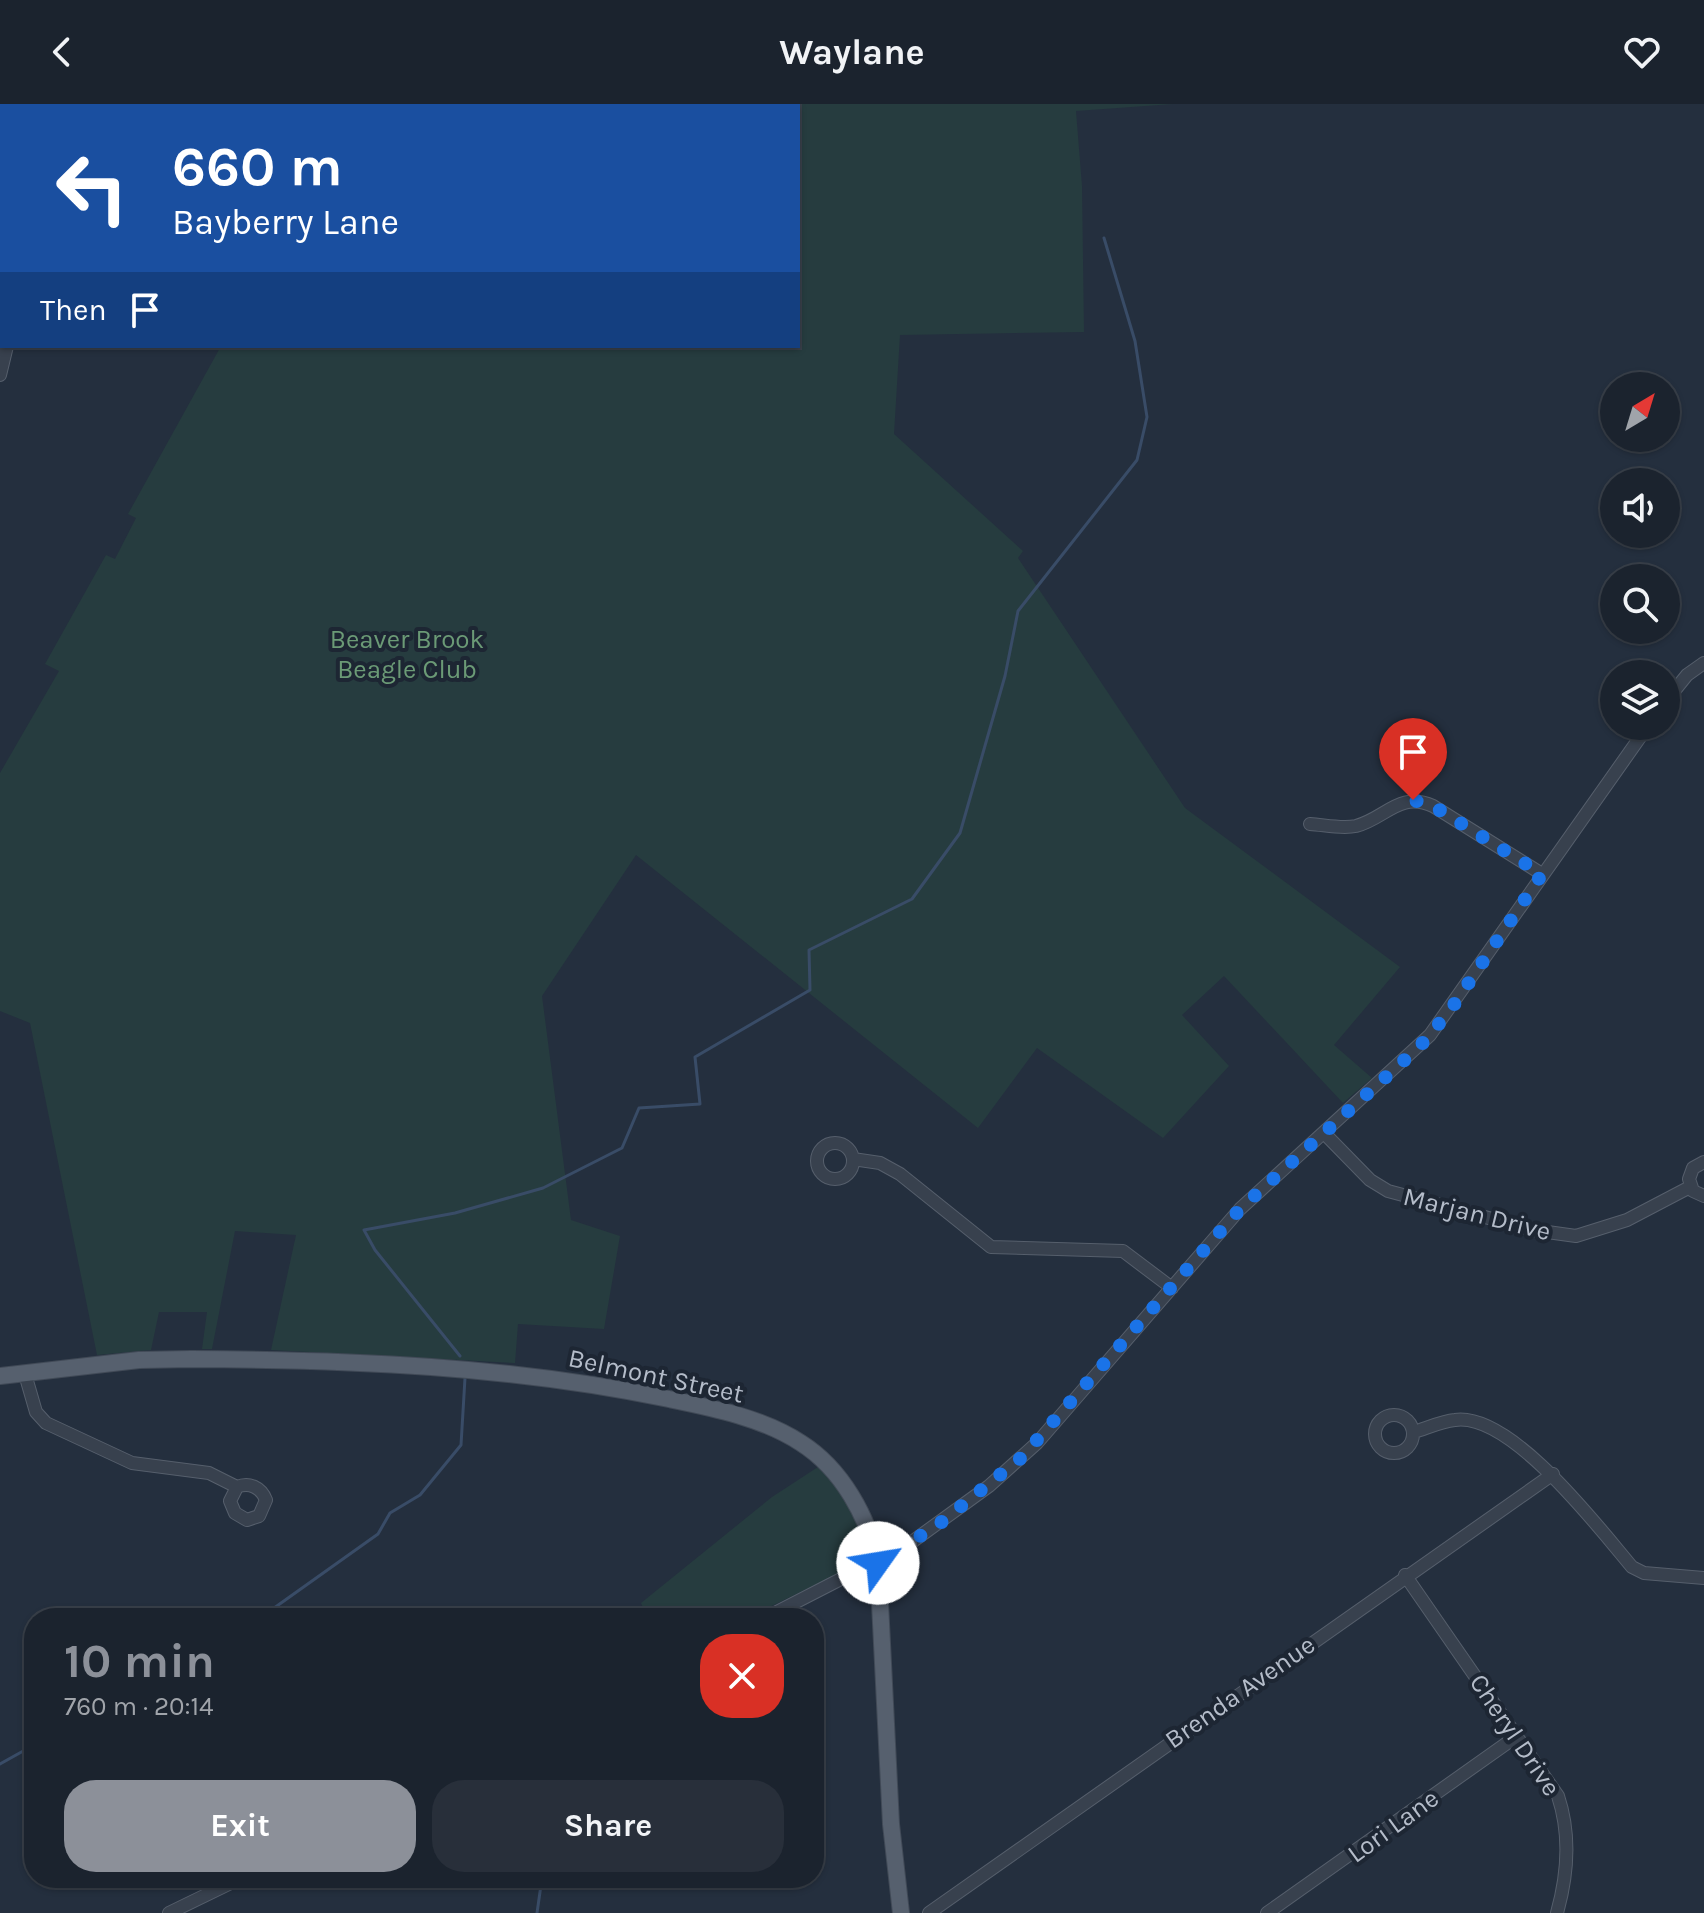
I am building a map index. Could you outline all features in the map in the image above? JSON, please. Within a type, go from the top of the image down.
[{"type":"main road","name":"Belmont Street","points":[[0,1376],[139,1360],[278,1360],[501,1372],[629,1391],[720,1412],[791,1437],[814,1453],[834,1473],[868,1528],[878,1563],[891,1824],[901,1913]]},
{"type":"main road","points":[[868,1528],[896,1544],[909,1544]]},
{"type":"main road","points":[[849,1577],[862,1580],[881,1594]]},
{"type":"street","points":[[0,375],[7,348]]},
{"type":"street","points":[[1680,684],[1704,663]]},
{"type":"street","points":[[785,1608],[878,1563],[909,1544],[980,1493],[1022,1457],[1240,1209],[1440,1023],[1638,740]]},
{"type":"street","points":[[1310,824],[1355,826],[1397,803],[1418,800],[1440,810],[1542,874]]},
{"type":"street","name":"Marjan Drive","points":[[1324,1133],[1370,1180],[1388,1191],[1547,1233],[1576,1236],[1599,1230],[1690,1187]]},
{"type":"street","points":[[853,1159],[880,1163],[900,1174],[991,1247],[1123,1251],[1172,1288]]},
{"type":"street","points":[[1704,1162],[1690,1171],[1690,1187],[1704,1196]]},
{"type":"street","points":[[25,1374],[36,1412],[46,1423],[124,1461],[148,1468],[209,1473],[237,1487]]},
{"type":"street","points":[[1414,1432],[1457,1419],[1475,1422],[1499,1434],[1553,1474],[1632,1567],[1644,1573],[1704,1578]]},
{"type":"street","name":"Brenda Avenue","points":[[929,1913],[1405,1575],[1553,1474]]},
{"type":"street","name":"Cheryl Drive","points":[[1405,1575],[1552,1783],[1562,1809],[1567,1851],[1557,1913]]},
{"type":"street","name":"Lori Lane","points":[[1267,1913],[1517,1736]]},
{"type":"street","points":[[169,1913],[220,1888]]},
{"type":"green space","name":"Beaver Brook Beagle Club","points":[[800,104],[1173,104],[1076,111],[1082,186],[1084,332],[900,335],[894,434],[1023,551],[1018,558],[1185,808],[1400,967],[1334,1045],[1372,1078],[1343,1103],[1224,976],[1182,1015],[1229,1066],[1163,1138],[1037,1048],[978,1128],[636,855],[542,996],[571,1220],[620,1236],[604,1329],[518,1324],[515,1363],[271,1350],[296,1235],[235,1231],[212,1349],[202,1349],[207,1312],[159,1312],[151,1350],[97,1355],[30,1023],[0,1011],[0,773],[59,671],[45,664],[106,555],[115,559],[136,518],[128,514],[220,348],[800,348]]},
{"type":"green space","points":[[821,1465],[848,1503],[871,1551],[868,1559],[768,1608],[643,1608],[641,1603],[772,1497]]},
{"type":"waterway","points":[[460,1356],[375,1250],[364,1230],[455,1213],[543,1188],[622,1148],[639,1108],[700,1104],[695,1057],[810,990],[809,950],[912,899],[960,833],[1005,676],[1018,611],[1137,460],[1147,417],[1135,341],[1104,238]]},
{"type":"waterway","points":[[274,1608],[378,1534],[390,1513],[420,1495],[461,1445],[465,1378]]},
{"type":"waterway","points":[[0,1764],[24,1751]]},
{"type":"waterway","points":[[537,1913],[541,1888]]},
{"type":"route","points":[[878,1563],[939,1524],[989,1486],[1037,1443],[1240,1209],[1410,1055],[1460,996],[1542,874],[1433,806],[1413,800]]}]
